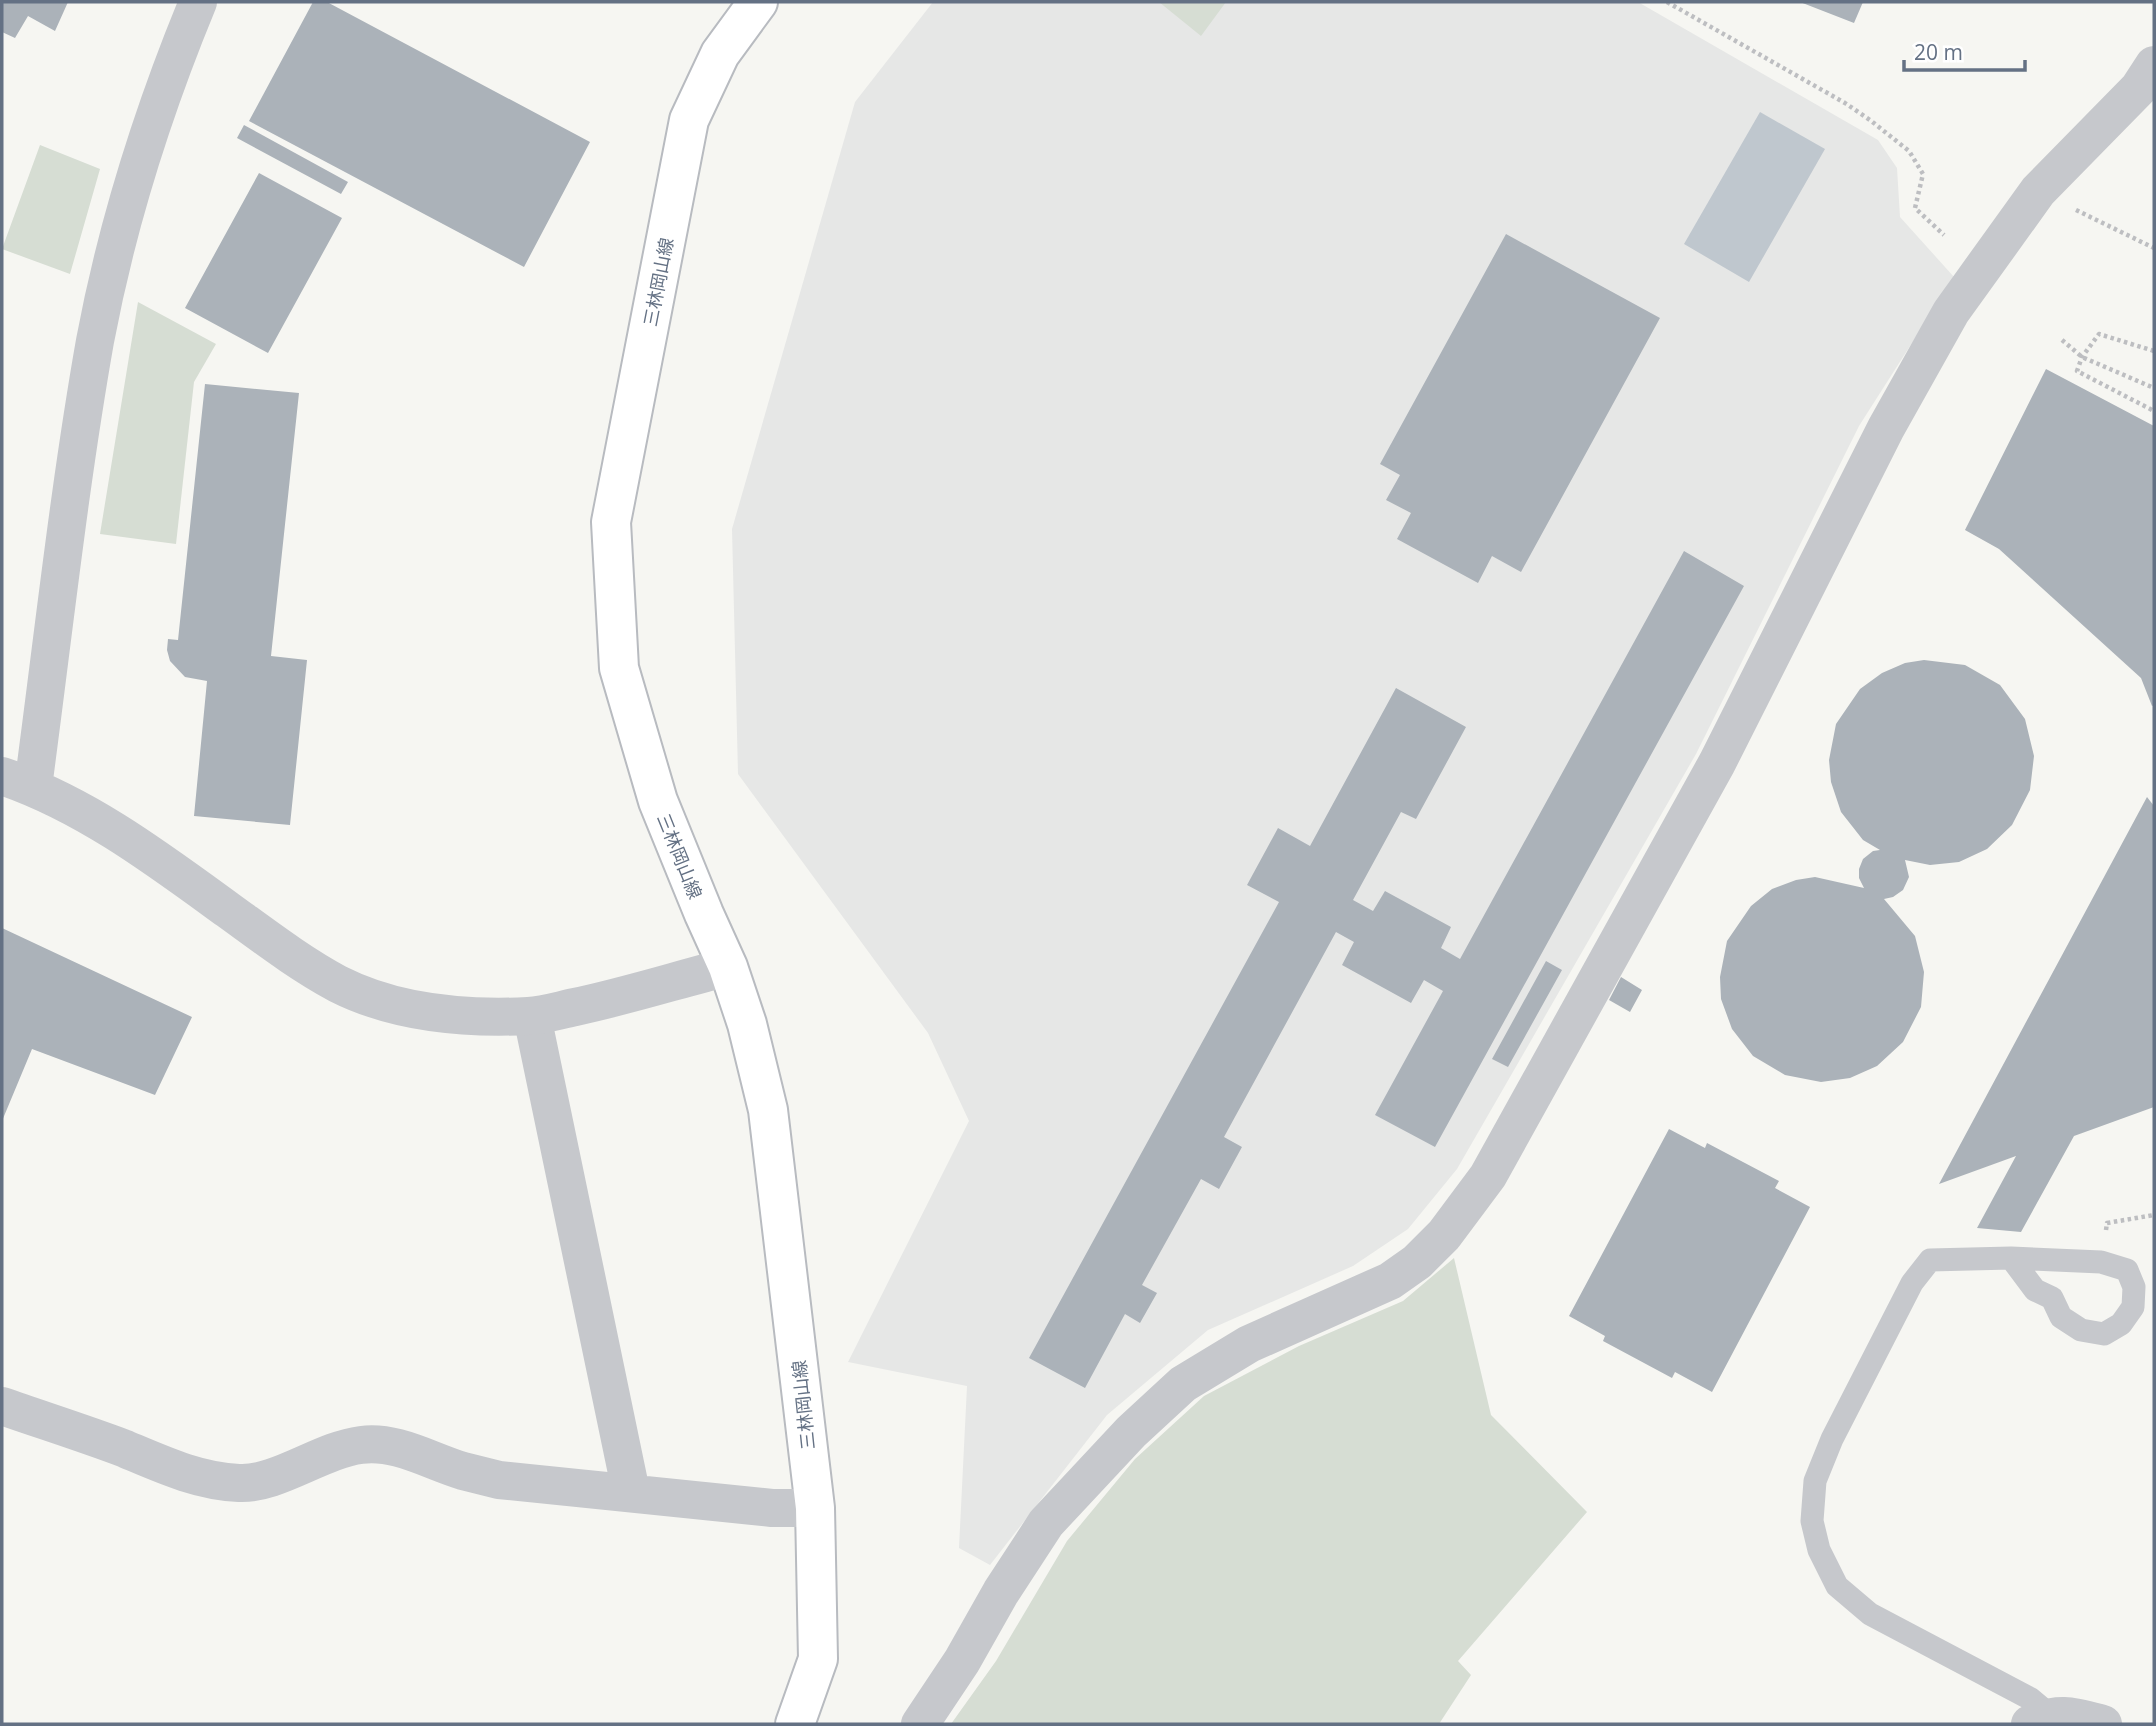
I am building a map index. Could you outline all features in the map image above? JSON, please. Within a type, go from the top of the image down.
[{"type":"main road","name":"三林岡山線","points":[[758,2],[720,54],[690,120],[611,522],[619,668],[658,801],[704,914],[729,967],[747,1024],[768,1110],[815,1508],[818,1659],[795,1724]]},
{"type":"street","points":[[198,2],[165,83],[124,215],[96,339],[71,499],[17,781],[75,807],[130,842],[286,953],[340,985],[400,1007],[468,1017],[532,1016],[729,967]]},
{"type":"street","points":[[920,1724],[962,1661],[1001,1592],[1046,1523],[1131,1432],[1183,1384],[1249,1343],[1390,1281],[1417,1262],[1444,1236],[1463,1212],[1488,1176],[1717,763],[1886,428],[1944,324],[2038,191],[2139,88],[2154,65]]},
{"type":"street","points":[[532,1016],[631,1492]]},
{"type":"street","points":[[2,1406],[211,1481],[244,1483],[276,1475],[339,1449],[363,1444],[389,1445],[463,1471],[499,1480],[772,1508],[815,1508]]},
{"type":"street","points":[[2040,1720],[2068,1716],[2103,1724]]},
{"type":"lane","points":[[2011,1258],[2035,1290],[2052,1298],[2061,1317],[2081,1330],[2104,1334],[2121,1324],[2133,1307],[2134,1287],[2127,1270],[2101,1262],[2011,1258],[1930,1261],[1912,1283],[1832,1439],[1815,1481],[1812,1521],[1819,1550],[1837,1586],[1870,1614],[2031,1699],[2040,1720]]},
{"type":"path","points":[[1667,2],[1845,103],[1909,151],[1923,174],[1915,208],[1944,235]]},
{"type":"path","points":[[2038,191],[2154,248]]},
{"type":"path","points":[[2154,351],[2099,334],[2082,357],[2077,370],[2154,411]]},
{"type":"path","points":[[2062,340],[2082,357],[2154,388]]},
{"type":"path","points":[[2101,1262],[2107,1223],[2154,1215]]},
{"type":"shaded area","points":[[933,2],[1638,2],[1878,140],[1897,168],[1900,217],[1954,277],[1859,426],[1696,754],[1457,1169],[1408,1229],[1353,1266],[1208,1330],[1107,1415],[990,1565],[959,1548],[967,1386],[848,1362],[969,1121],[928,1033],[738,774],[732,529],[855,102]]},
{"type":"shaded area","points":[[1159,2],[1226,2],[1201,36]]},
{"type":"shaded area","points":[[1760,112],[1825,149],[1749,282],[1684,244]]},
{"type":"shaded area","points":[[40,145],[100,169],[70,274],[2,249]]},
{"type":"shaded area","points":[[138,302],[216,344],[194,382],[176,544],[100,534]]},
{"type":"shaded area","points":[[1454,1258],[1491,1415],[1587,1512],[1458,1661],[1471,1675],[1439,1724],[951,1724],[996,1661],[1067,1541],[1135,1459],[1204,1396],[1299,1346],[1403,1301]]},
{"type":"building","points":[[2,2],[68,2],[55,31],[28,16],[15,38],[2,32]]},
{"type":"building","points":[[313,2],[327,2],[590,142],[524,267],[249,121]]},
{"type":"building","points":[[1800,2],[1863,2],[1854,23]]},
{"type":"building","points":[[244,125],[348,182],[341,194],[237,138]]},
{"type":"building","points":[[259,173],[342,218],[268,353],[185,308]]},
{"type":"building","points":[[1506,234],[1660,318],[1521,572],[1492,556],[1478,583],[1397,539],[1411,513],[1386,500],[1400,475],[1380,464]]},
{"type":"building","points":[[2046,369],[2154,426],[2152,706],[2141,678],[1999,549],[1965,530]]},
{"type":"building","points":[[205,384],[299,393],[271,656],[307,660],[290,825],[194,816],[207,681],[185,677],[170,661],[167,650],[168,639],[178,640]]},
{"type":"building","points":[[1684,551],[1744,586],[1435,1147],[1375,1115],[1443,991],[1424,980],[1411,1003],[1342,965],[1354,942],[1336,932],[1224,1137],[1242,1147],[1219,1189],[1201,1179],[1142,1285],[1157,1293],[1140,1323],[1125,1314],[1085,1388],[1029,1358],[1279,902],[1247,885],[1278,828],[1310,846],[1396,688],[1466,727],[1416,819],[1401,812],[1353,900],[1373,911],[1385,891],[1451,927],[1441,948],[1460,959]]},
{"type":"building","points":[[1924,660],[1965,665],[2000,685],[2025,719],[2034,756],[2030,790],[2012,825],[1987,849],[1959,862],[1930,865],[1905,860],[1909,877],[1903,890],[1884,899],[1915,936],[1924,972],[1921,1007],[1903,1042],[1877,1066],[1850,1078],[1821,1082],[1785,1075],[1753,1056],[1732,1029],[1721,999],[1720,977],[1727,941],[1751,906],[1772,889],[1796,880],[1815,877],[1864,888],[1859,878],[1863,859],[1873,851],[1880,850],[1863,840],[1841,812],[1831,782],[1829,760],[1836,724],[1860,689],[1882,673],[1905,663]]},
{"type":"building","points":[[2147,797],[2154,806],[2154,1107],[2074,1136],[2021,1232],[1977,1228],[2016,1156],[1939,1184]]},
{"type":"building","points":[[2,928],[192,1017],[155,1095],[32,1049],[2,1121]]},
{"type":"building","points":[[1546,961],[1562,970],[1508,1067],[1492,1059]]},
{"type":"building","points":[[1621,977],[1642,990],[1630,1012],[1609,1000]]},
{"type":"building","points":[[1669,1129],[1705,1148],[1707,1143],[1779,1181],[1775,1188],[1810,1207],[1712,1392],[1675,1372],[1672,1378],[1603,1341],[1605,1336],[1569,1316]]}]
